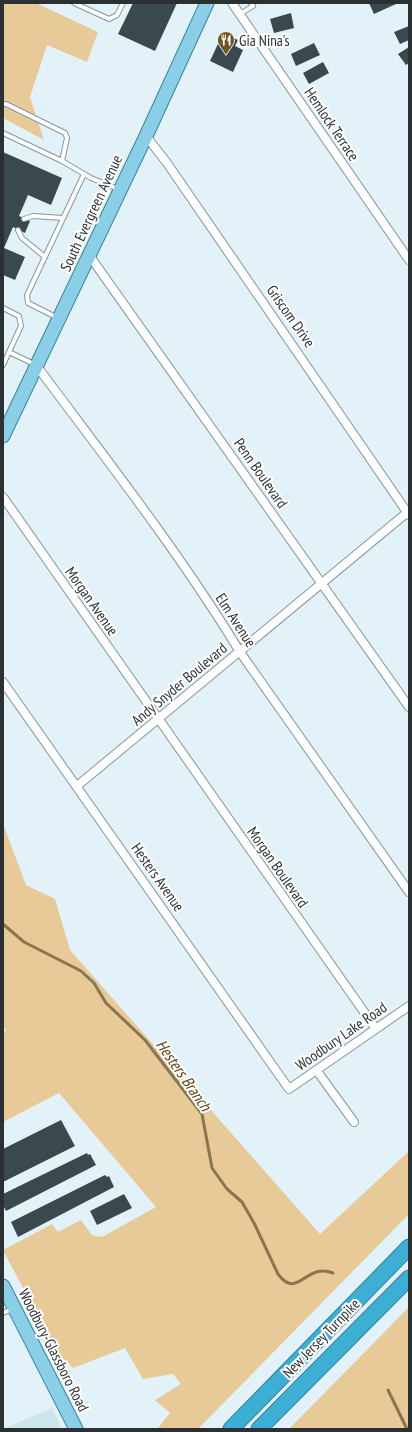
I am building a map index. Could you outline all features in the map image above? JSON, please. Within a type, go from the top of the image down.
[{"type":"highway","name":"New Jersey Turnpike","points":[[231,1429],[409,1247]]},
{"type":"highway","name":"New Jersey Turnpike","points":[[260,1429],[409,1278]]},
{"type":"main road","name":"South Evergreen Avenue","points":[[3,436],[146,136],[207,3]]},
{"type":"main road","name":"Woodbury-Glassboro Road","points":[[3,1286],[9,1310],[76,1429]]},
{"type":"street","name":"Hemlock Terrace","points":[[232,3],[409,260]]},
{"type":"street","name":"Griscom Drive","points":[[146,136],[167,163],[408,513]]},
{"type":"street","name":"Penn Boulevard","points":[[89,255],[409,707]]},
{"type":"street","name":"Elm Avenue","points":[[36,365],[171,549],[216,613],[240,652],[409,892]]},
{"type":"street","name":"Morgan Avenue","points":[[3,497],[158,720]]},
{"type":"street","name":"Andy Snyder Boulevard","points":[[77,786],[408,513]]},
{"type":"street","name":"Hesters Avenue","points":[[3,682],[289,1089]]},
{"type":"street","name":"Morgan Boulevard","points":[[158,720],[376,1029]]},
{"type":"street","name":"Woodbury Lake Road","points":[[289,1089],[409,1006]]},
{"type":"street","points":[[317,1071],[354,1122]]},
{"type":"lane","points":[[74,3],[109,19],[117,15],[123,3]]},
{"type":"lane","points":[[240,14],[253,6],[251,3]]},
{"type":"lane","points":[[3,104],[6,104],[65,133],[68,138],[62,161]]},
{"type":"lane","points":[[3,133],[62,161],[84,174],[120,190]]},
{"type":"lane","points":[[59,318],[31,305],[27,300],[27,295],[84,174]]},
{"type":"lane","points":[[24,219],[33,216],[63,218]]},
{"type":"lane","points":[[18,230],[22,238],[45,257]]},
{"type":"lane","points":[[3,308],[18,316],[21,326],[4,362]]},
{"type":"lane","points":[[9,352],[36,365]]},
{"type":"shaded area","points":[[3,3],[36,3],[98,32],[87,62],[47,45],[30,97],[44,140],[3,118]]},
{"type":"shaded area","points":[[3,824],[26,885],[55,899],[70,950],[320,1234],[409,1151],[409,1214],[198,1429],[157,1429],[170,1413],[155,1400],[181,1384],[173,1374],[143,1379],[125,1348],[73,1368],[56,1351],[3,1250],[52,1224],[58,1232],[81,1220],[92,1235],[102,1237],[156,1207],[59,1093],[3,1122],[3,1033],[6,1030],[3,1026]]},
{"type":"shaded area","points":[[409,1307],[409,1429],[289,1429]]},
{"type":"shaded area","points":[[52,1408],[62,1429],[3,1429]]},
{"type":"building","points":[[133,3],[177,3],[155,51],[118,34]]},
{"type":"building","points":[[369,3],[395,3],[396,4],[374,14]]},
{"type":"building","points":[[291,13],[294,28],[274,33],[270,19]]},
{"type":"building","points":[[409,26],[409,40],[400,44],[394,32]]},
{"type":"building","name":"Gia Nina's","points":[[223,33],[238,40],[235,46],[243,50],[233,72],[210,61]]},
{"type":"building","points":[[314,43],[320,55],[296,66],[291,54]]},
{"type":"building","points":[[409,47],[409,63],[406,65],[398,54]]},
{"type":"building","points":[[323,62],[329,73],[309,84],[303,73]]},
{"type":"building","points":[[3,152],[62,178],[51,205],[28,195],[19,216],[30,221],[25,233],[13,227],[4,248],[25,257],[15,280],[3,275]]},
{"type":"building","points":[[61,1120],[75,1146],[3,1182],[3,1149]]},
{"type":"building","points":[[87,1153],[88,1155],[90,1154],[96,1165],[6,1211],[3,1205],[3,1194]]},
{"type":"building","points":[[105,1175],[107,1177],[109,1176],[114,1187],[18,1237],[11,1222]]},
{"type":"building","points":[[124,1194],[132,1208],[97,1225],[90,1211]]},
{"type":"waterway","name":"Hesters Branch","points":[[3,924],[24,942],[81,971],[94,983],[106,1003],[145,1040],[202,1114],[212,1168],[227,1189],[242,1202],[254,1223],[278,1274],[285,1281],[291,1284],[297,1283],[315,1272],[323,1271],[333,1273]]},
{"type":"waterway","name":"Hesters Branch","points":[[388,1390],[407,1429]]},
{"type":"place","name":"Gia Nina's","points":[[226,55]]}]
